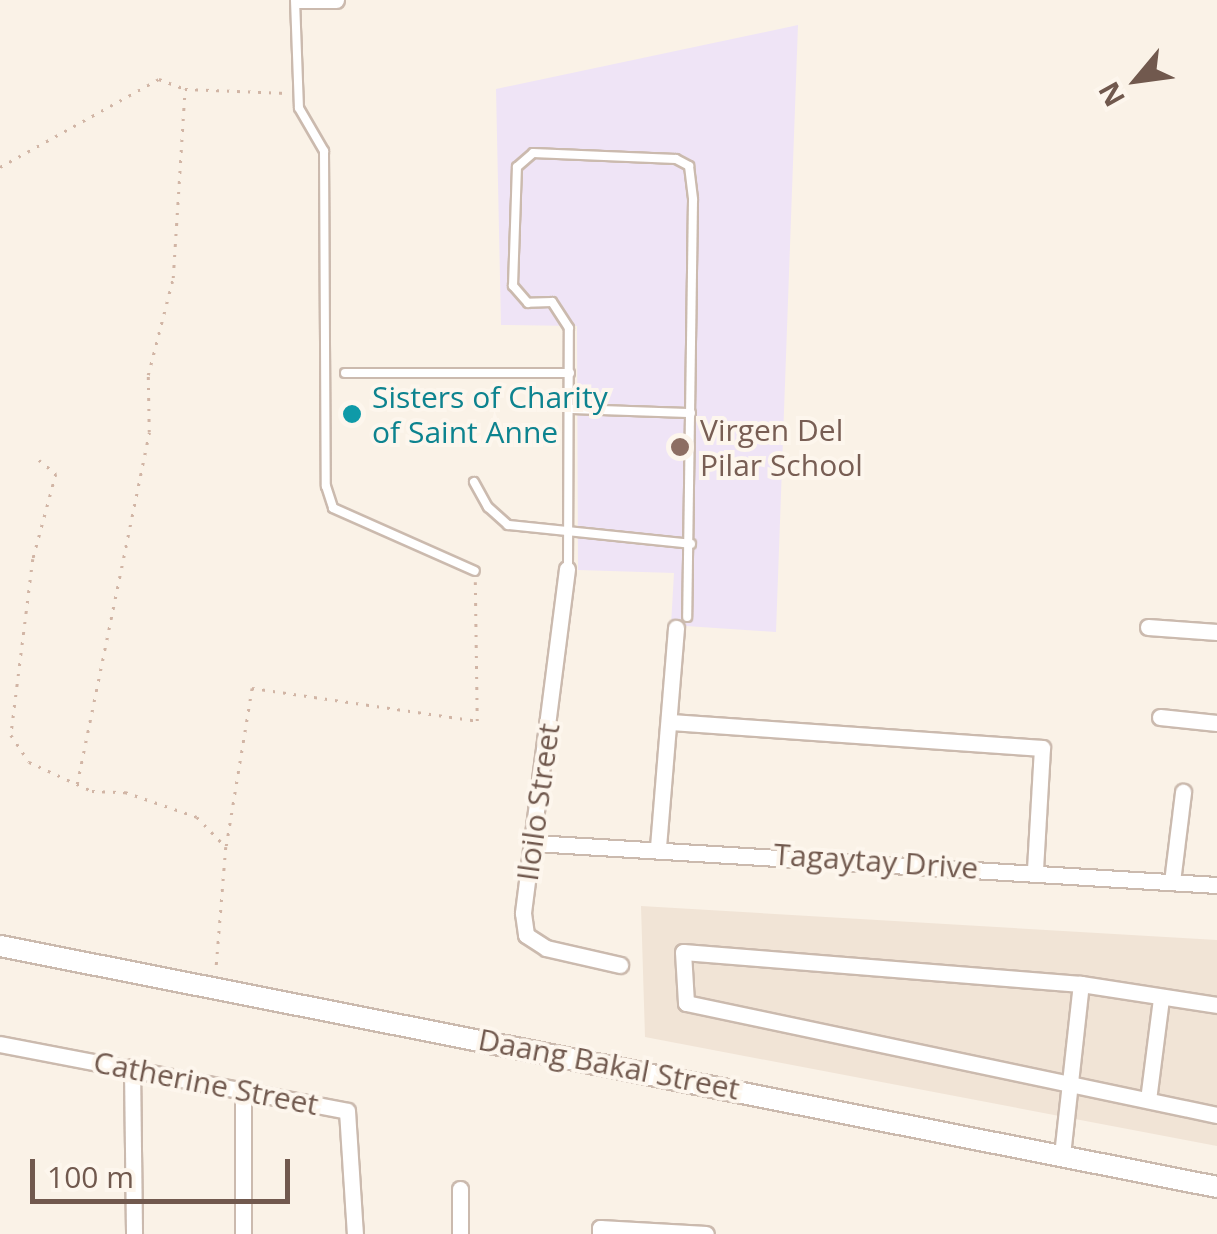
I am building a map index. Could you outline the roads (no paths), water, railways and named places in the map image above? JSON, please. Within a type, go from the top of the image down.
[{"type":"street","points":[[297,0],[336,0]]},
{"type":"street","name":"Iloilo Street","points":[[568,569],[526,935],[546,948],[620,965]]},
{"type":"street","points":[[658,848],[681,623]]},
{"type":"street","points":[[1148,628],[1217,632]]},
{"type":"street","points":[[1160,717],[1217,723]]},
{"type":"street","points":[[671,722],[1042,748],[1035,871]]},
{"type":"street","points":[[1172,882],[1182,792]]},
{"type":"street","name":"Tagaytay Drive","points":[[534,843],[1217,885]]},
{"type":"street","name":"Daang Bakal Street","points":[[0,946],[214,985],[1217,1187]]},
{"type":"street","points":[[1217,1005],[1081,984],[683,952],[686,1003],[1072,1088],[1217,1115]]},
{"type":"street","points":[[1062,1155],[1081,984]]},
{"type":"street","points":[[1148,1100],[1161,999]]},
{"type":"street","name":"Catherine Street","points":[[0,1044],[350,1113],[355,1234]]},
{"type":"street","points":[[132,1067],[134,1234]]},
{"type":"street","points":[[243,1090],[244,1234]]},
{"type":"street","points":[[460,1189],[460,1234]]},
{"type":"street","points":[[600,1234],[600,1228],[706,1234]]},
{"type":"lane","points":[[297,0],[299,108],[324,151],[326,486],[333,508],[475,571]]},
{"type":"lane","points":[[568,569],[570,373],[565,316],[552,302],[518,297],[513,286],[521,159],[532,153],[676,159],[689,166],[693,200],[691,544],[681,623]]},
{"type":"lane","points":[[345,373],[570,373]]},
{"type":"lane","points":[[569,409],[690,412]]},
{"type":"lane","points":[[474,482],[488,507],[508,525],[569,536],[691,544]]},
{"type":"place","name":"Sisters of Charity of Saint Anne","points":[[352,414]]},
{"type":"place","name":"Virgen Del Pilar School","points":[[680,447]]}]
